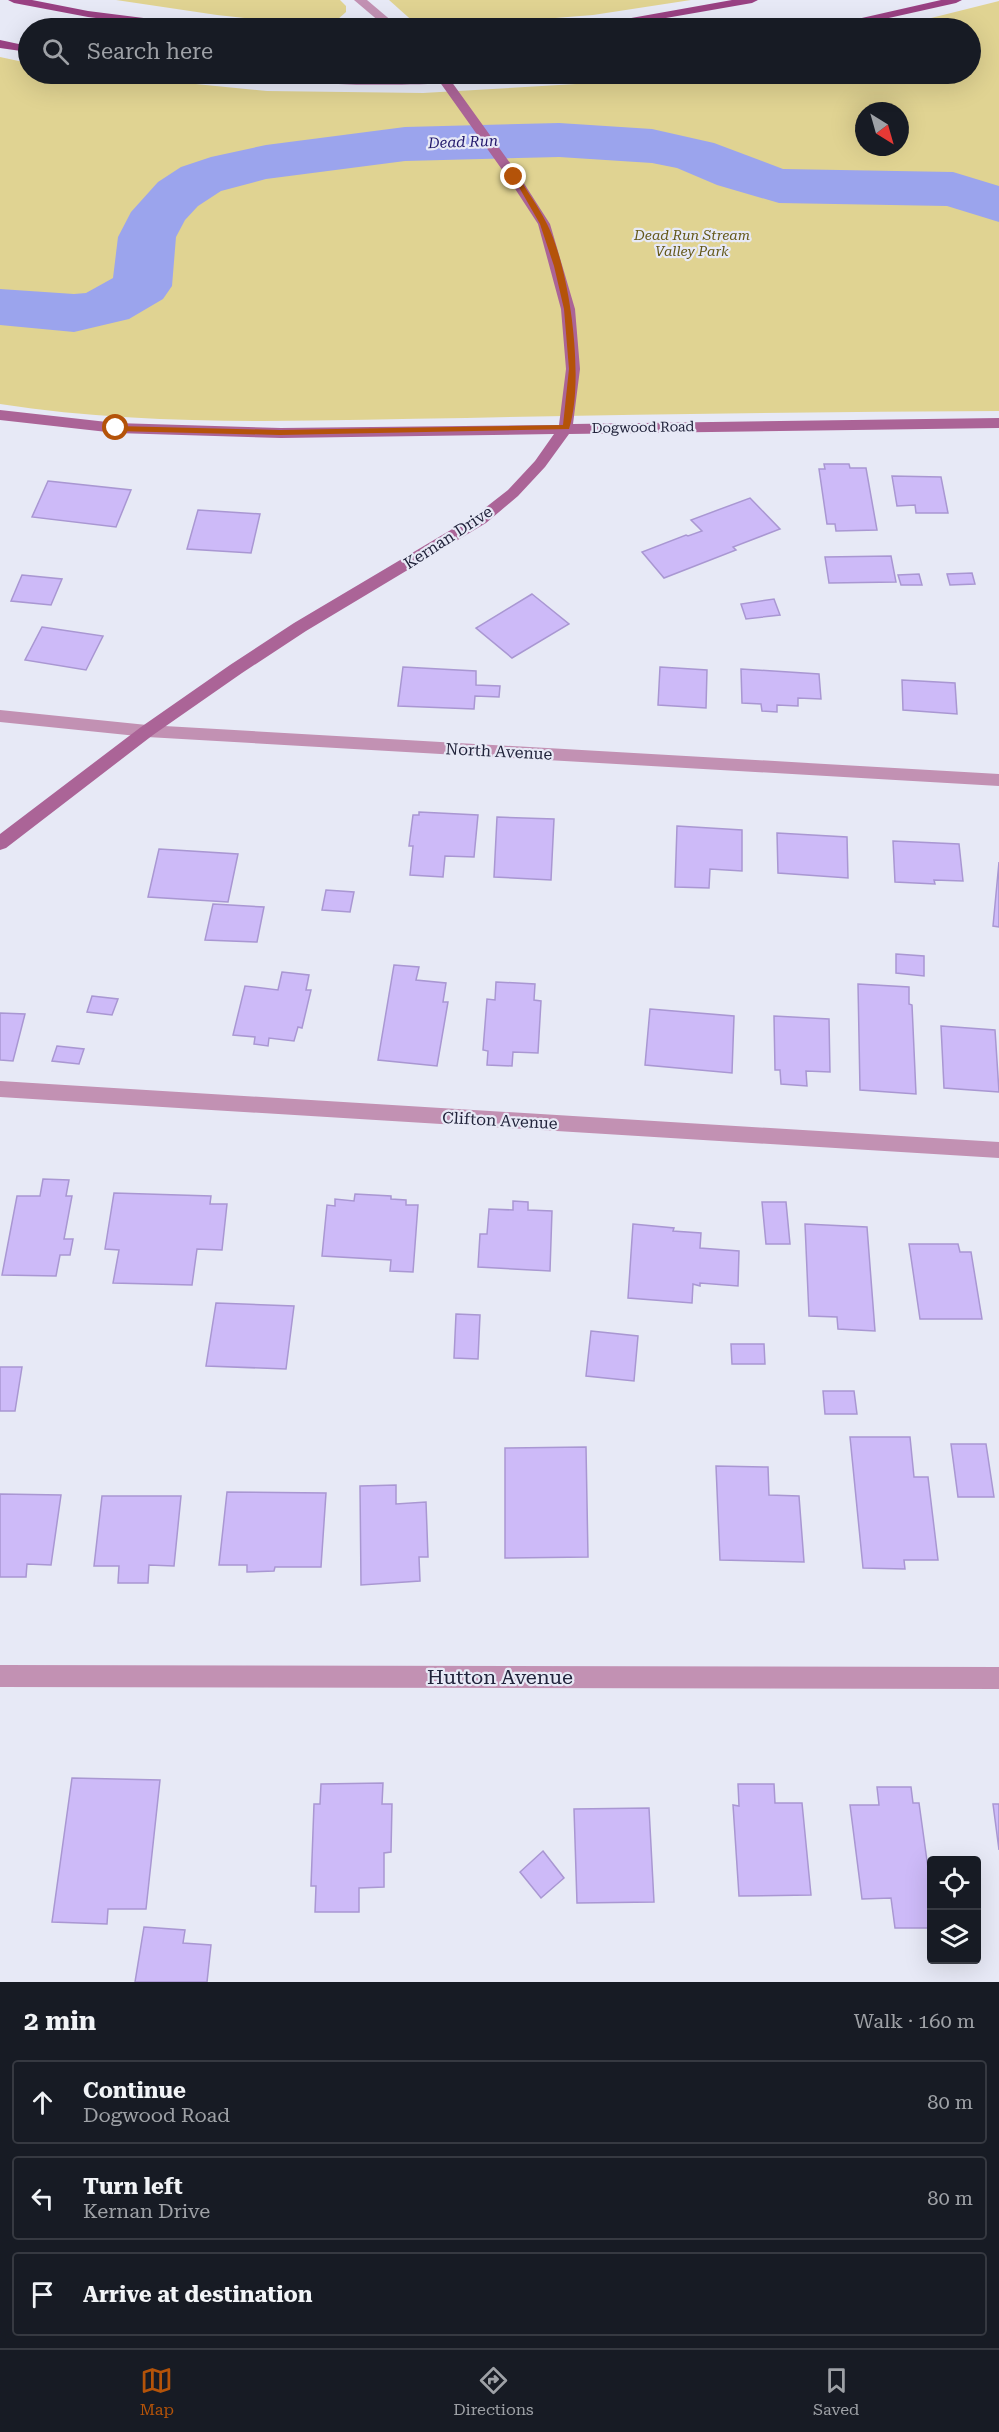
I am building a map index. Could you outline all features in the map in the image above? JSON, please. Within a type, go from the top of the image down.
[{"type":"main road","points":[[14,0],[120,18]]},
{"type":"main road","points":[[649,18],[752,0]]},
{"type":"main road","points":[[876,18],[956,0]]},
{"type":"main road","points":[[0,44],[18,47]]},
{"type":"main road","name":"Kernan Drive","points":[[0,843],[147,731],[300,627],[481,519],[540,464],[566,427],[573,369],[568,309],[558,266],[544,224],[482,130],[448,84]]},
{"type":"main road","name":"Dogwood Road","points":[[0,415],[116,428],[292,433],[566,427],[999,423]]},
{"type":"street","points":[[360,0],[382,18]]},
{"type":"street","name":"North Avenue","points":[[0,716],[147,731],[999,780]]},
{"type":"street","name":"Clifton Avenue","points":[[0,1089],[999,1150]]},
{"type":"street","name":"Hutton Avenue","points":[[0,1676],[999,1678]]},
{"type":"green space","points":[[116,0],[340,0],[346,6],[346,12],[339,18],[245,18]]},
{"type":"green space","points":[[389,0],[691,0],[593,15],[556,18],[409,18]]},
{"type":"green space","name":"Dead Run Stream Valley Park","points":[[999,1],[999,411],[233,421],[116,417],[0,404],[0,57],[18,61],[18,84],[196,84],[267,91],[423,93],[576,84],[981,84],[981,18],[931,18]]},
{"type":"building","points":[[824,464],[849,464],[850,468],[866,468],[877,530],[836,531],[835,524],[827,524],[819,469],[825,469]]},
{"type":"building","points":[[892,476],[941,477],[948,513],[916,513],[915,505],[897,506]]},
{"type":"building","points":[[48,481],[131,490],[116,527],[32,517]]},
{"type":"building","points":[[750,498],[780,529],[733,547],[736,550],[664,578],[642,552],[702,531],[691,520]]},
{"type":"building","points":[[198,510],[260,514],[251,553],[187,549]]},
{"type":"building","points":[[891,556],[896,582],[829,583],[825,557]]},
{"type":"building","points":[[972,573],[975,584],[950,585],[947,574]]},
{"type":"building","points":[[919,574],[922,585],[901,585],[898,575]]},
{"type":"building","points":[[22,575],[62,579],[51,605],[11,601]]},
{"type":"building","points":[[532,594],[569,624],[512,658],[476,628]]},
{"type":"building","points":[[774,599],[780,615],[746,619],[741,604]]},
{"type":"building","points":[[42,627],[103,636],[86,670],[25,660]]},
{"type":"building","points":[[403,667],[476,671],[476,685],[500,686],[499,697],[475,696],[474,709],[398,706]]},
{"type":"building","points":[[660,667],[707,670],[706,708],[658,705]]},
{"type":"building","points":[[741,669],[819,674],[821,699],[798,698],[798,706],[777,705],[777,712],[762,711],[761,704],[742,703]]},
{"type":"building","points":[[902,680],[955,683],[957,714],[903,710]]},
{"type":"building","points":[[419,812],[478,815],[474,857],[445,856],[443,877],[410,875],[413,846],[409,846],[413,815],[419,815]]},
{"type":"building","points":[[497,817],[554,819],[551,880],[494,877]]},
{"type":"building","points":[[677,826],[742,830],[742,871],[710,869],[709,888],[675,887]]},
{"type":"building","points":[[777,833],[847,837],[848,878],[778,873]]},
{"type":"building","points":[[893,841],[959,844],[963,881],[934,880],[935,884],[895,882]]},
{"type":"building","points":[[159,849],[238,854],[228,902],[148,897]]},
{"type":"building","points":[[999,862],[999,927],[993,926]]},
{"type":"building","points":[[326,890],[354,892],[350,912],[322,910]]},
{"type":"building","points":[[213,904],[264,907],[257,942],[205,940]]},
{"type":"building","points":[[896,954],[924,956],[924,976],[896,973]]},
{"type":"building","points":[[394,965],[419,967],[416,980],[446,983],[443,1002],[448,1002],[437,1066],[378,1060]]},
{"type":"building","points":[[282,972],[309,975],[306,990],[311,990],[302,1028],[298,1027],[294,1041],[269,1038],[268,1046],[254,1044],[255,1037],[233,1035],[245,986],[278,990]]},
{"type":"building","points":[[496,982],[535,984],[534,1000],[541,1001],[538,1053],[513,1052],[512,1066],[487,1065],[488,1051],[483,1050],[487,999],[495,1000]]},
{"type":"building","points":[[858,984],[909,987],[909,1004],[912,1005],[916,1094],[860,1090]]},
{"type":"building","points":[[92,996],[118,999],[112,1015],[87,1012]]},
{"type":"building","points":[[650,1009],[734,1016],[732,1073],[645,1065]]},
{"type":"building","points":[[0,1013],[25,1014],[13,1061],[0,1060]]},
{"type":"building","points":[[774,1016],[829,1019],[830,1072],[806,1071],[807,1086],[781,1084],[780,1070],[775,1070]]},
{"type":"building","points":[[941,1026],[995,1030],[999,1092],[944,1088]]},
{"type":"building","points":[[57,1046],[84,1049],[79,1064],[52,1061]]},
{"type":"building","points":[[43,1179],[69,1180],[66,1196],[72,1196],[64,1239],[73,1239],[70,1255],[60,1255],[56,1276],[2,1275],[17,1196],[40,1196]]},
{"type":"building","points":[[114,1193],[211,1196],[210,1204],[227,1204],[222,1250],[197,1249],[192,1285],[113,1283],[119,1250],[105,1249]]},
{"type":"building","points":[[355,1194],[391,1196],[391,1199],[406,1200],[406,1205],[418,1205],[413,1272],[390,1271],[391,1260],[322,1256],[327,1205],[335,1206],[335,1199],[354,1201]]},
{"type":"building","points":[[513,1201],[528,1202],[528,1210],[552,1211],[550,1271],[478,1267],[480,1234],[487,1234],[489,1209],[513,1210]]},
{"type":"building","points":[[762,1202],[786,1202],[790,1244],[766,1244]]},
{"type":"building","points":[[633,1224],[701,1233],[700,1248],[739,1251],[738,1286],[693,1284],[692,1303],[628,1298]]},
{"type":"building","points":[[805,1224],[867,1227],[875,1331],[838,1329],[837,1317],[809,1316]]},
{"type":"building","points":[[909,1244],[958,1244],[960,1252],[971,1252],[982,1319],[920,1319]]},
{"type":"building","points":[[216,1303],[294,1306],[286,1369],[206,1366]]},
{"type":"building","points":[[456,1314],[480,1315],[478,1359],[454,1358]]},
{"type":"building","points":[[591,1331],[638,1336],[634,1381],[586,1376]]},
{"type":"building","points":[[731,1344],[764,1344],[765,1364],[732,1364]]},
{"type":"building","points":[[0,1367],[22,1367],[15,1411],[0,1411]]},
{"type":"building","points":[[823,1391],[854,1391],[857,1414],[825,1414]]},
{"type":"building","points":[[850,1437],[910,1437],[914,1477],[928,1477],[938,1560],[904,1560],[905,1569],[863,1568]]},
{"type":"building","points":[[951,1444],[986,1444],[994,1497],[958,1497]]},
{"type":"building","points":[[586,1447],[588,1557],[505,1558],[505,1448]]},
{"type":"building","points":[[716,1466],[768,1467],[769,1495],[799,1496],[804,1562],[720,1560]]},
{"type":"building","points":[[396,1485],[396,1504],[426,1502],[428,1557],[419,1557],[420,1581],[361,1585],[360,1486]]},
{"type":"building","points":[[227,1492],[326,1493],[321,1567],[275,1567],[274,1571],[247,1572],[247,1565],[219,1565]]},
{"type":"building","points":[[0,1494],[61,1495],[51,1565],[27,1564],[26,1577],[0,1577]]},
{"type":"building","points":[[102,1496],[181,1496],[174,1566],[149,1565],[148,1583],[118,1583],[119,1566],[94,1566]]},
{"type":"building","points":[[72,1778],[160,1780],[146,1909],[108,1909],[107,1924],[52,1922]]},
{"type":"building","points":[[383,1783],[382,1804],[392,1804],[391,1852],[384,1853],[384,1887],[359,1888],[359,1912],[315,1912],[316,1886],[311,1886],[314,1804],[320,1804],[321,1784]]},
{"type":"building","points":[[738,1784],[774,1784],[775,1803],[802,1803],[811,1895],[739,1896],[733,1805],[739,1806]]},
{"type":"building","points":[[877,1787],[911,1787],[913,1803],[919,1803],[927,1861],[927,1928],[895,1928],[891,1898],[862,1899],[850,1805],[879,1805]]},
{"type":"building","points":[[993,1804],[999,1804],[999,1850]]},
{"type":"building","points":[[649,1808],[654,1902],[577,1903],[574,1809]]},
{"type":"building","points":[[543,1851],[564,1878],[541,1898],[520,1872]]},
{"type":"building","points":[[144,1927],[185,1930],[183,1943],[211,1945],[207,1982],[135,1982]]},
{"type":"waterway","name":"Dead Run","points":[[0,307],[39,312],[74,313],[91,311],[124,298],[142,286],[147,237],[160,212],[178,194],[201,179],[231,169],[266,162],[405,144],[559,140],[652,146],[694,155],[737,173],[779,186],[953,189],[999,205]]},
{"type":"route","points":[[116,428],[280,433],[566,427],[573,369],[568,309],[558,266],[544,224],[514,177]]}]
